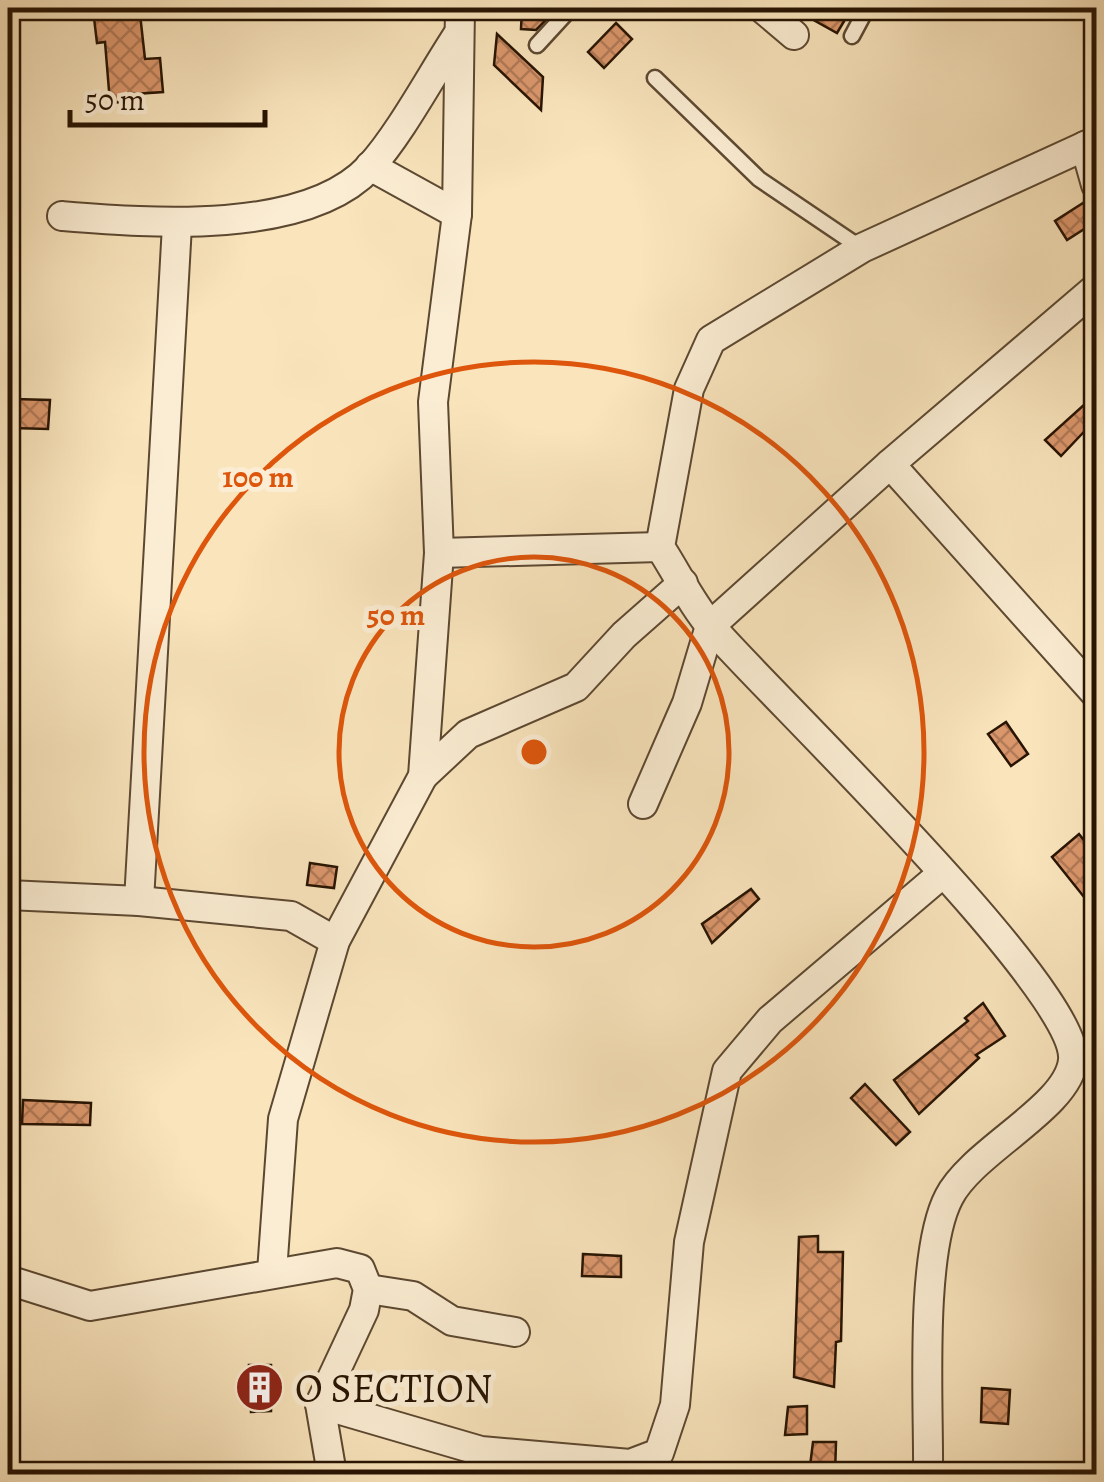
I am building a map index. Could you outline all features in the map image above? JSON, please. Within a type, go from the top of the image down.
[{"type":"street","points":[[762,8],[794,35]]},
{"type":"street","points":[[62,216],[177,225],[330,199],[370,166],[460,19]]},
{"type":"street","points":[[424,776],[439,554],[433,402],[457,214],[460,19]]},
{"type":"street","points":[[928,1474],[932,1267],[948,1198],[968,1170],[1059,1091],[1074,1062],[1071,1040],[1024,967],[943,873],[710,626],[660,547],[688,388],[712,340],[862,248],[1091,143],[1096,185]]},
{"type":"street","points":[[370,166],[457,214]]},
{"type":"street","points":[[138,901],[177,225]]},
{"type":"street","points":[[643,804],[687,703],[710,626],[890,464],[1096,288]]},
{"type":"street","points":[[890,464],[1096,694]]},
{"type":"street","points":[[439,554],[660,547]]},
{"type":"street","points":[[272,1272],[282,1120],[335,940],[424,776],[468,734],[576,687],[624,635],[683,583]]},
{"type":"street","points":[[320,1404],[481,1451],[630,1464],[659,1452],[675,1405],[689,1242],[728,1071],[770,1020],[943,873]]},
{"type":"street","points":[[8,896],[138,901],[291,916],[335,940]]},
{"type":"street","points":[[8,1280],[90,1306],[337,1263],[360,1269],[368,1289],[364,1310],[320,1404],[332,1474]]},
{"type":"street","points":[[368,1289],[413,1296],[452,1321],[515,1332]]},
{"type":"lane","points":[[537,45],[571,8]]},
{"type":"lane","points":[[852,36],[867,8]]},
{"type":"lane","points":[[654,78],[759,179],[862,248]]},
{"type":"building","points":[[522,8],[547,8],[546,20],[536,30],[521,29]]},
{"type":"building","points":[[792,8],[852,8],[837,33]]},
{"type":"building","points":[[140,14],[145,59],[160,58],[163,92],[135,94],[135,101],[110,103],[105,42],[97,43],[94,18]]},
{"type":"building","points":[[616,23],[632,39],[604,68],[588,52]]},
{"type":"building","points":[[497,34],[543,77],[541,110],[494,65]]},
{"type":"building","points":[[1083,203],[1095,222],[1067,240],[1055,221]]},
{"type":"building","points":[[1096,394],[1096,419],[1061,456],[1045,440]]},
{"type":"building","points":[[14,399],[50,400],[48,429],[12,428]]},
{"type":"building","points":[[1006,722],[1028,754],[1011,766],[988,734]]},
{"type":"building","points":[[1079,834],[1096,856],[1096,912],[1052,857]]},
{"type":"building","points":[[310,863],[337,867],[334,888],[307,885]]},
{"type":"building","points":[[751,889],[759,899],[712,943],[702,924]]},
{"type":"building","points":[[983,1003],[1005,1036],[976,1055],[979,1058],[919,1114],[894,1080],[968,1021],[965,1018]]},
{"type":"building","points":[[865,1084],[910,1132],[896,1145],[851,1098]]},
{"type":"building","points":[[23,1100],[91,1103],[90,1125],[22,1124]]},
{"type":"building","points":[[818,1236],[818,1252],[843,1252],[841,1341],[836,1342],[834,1387],[794,1377],[799,1237]]},
{"type":"building","points":[[583,1254],[621,1256],[621,1277],[582,1276]]},
{"type":"building","name":"O SECTION","points":[[249,1365],[271,1365],[271,1411],[251,1412]]},
{"type":"building","points":[[982,1388],[1010,1390],[1008,1424],[981,1422]]},
{"type":"building","points":[[807,1406],[807,1434],[785,1435],[788,1407]]},
{"type":"building","points":[[813,1442],[836,1442],[835,1474],[809,1474]]},
{"type":"place","name":"O SECTION","points":[[260,1388]]}]
